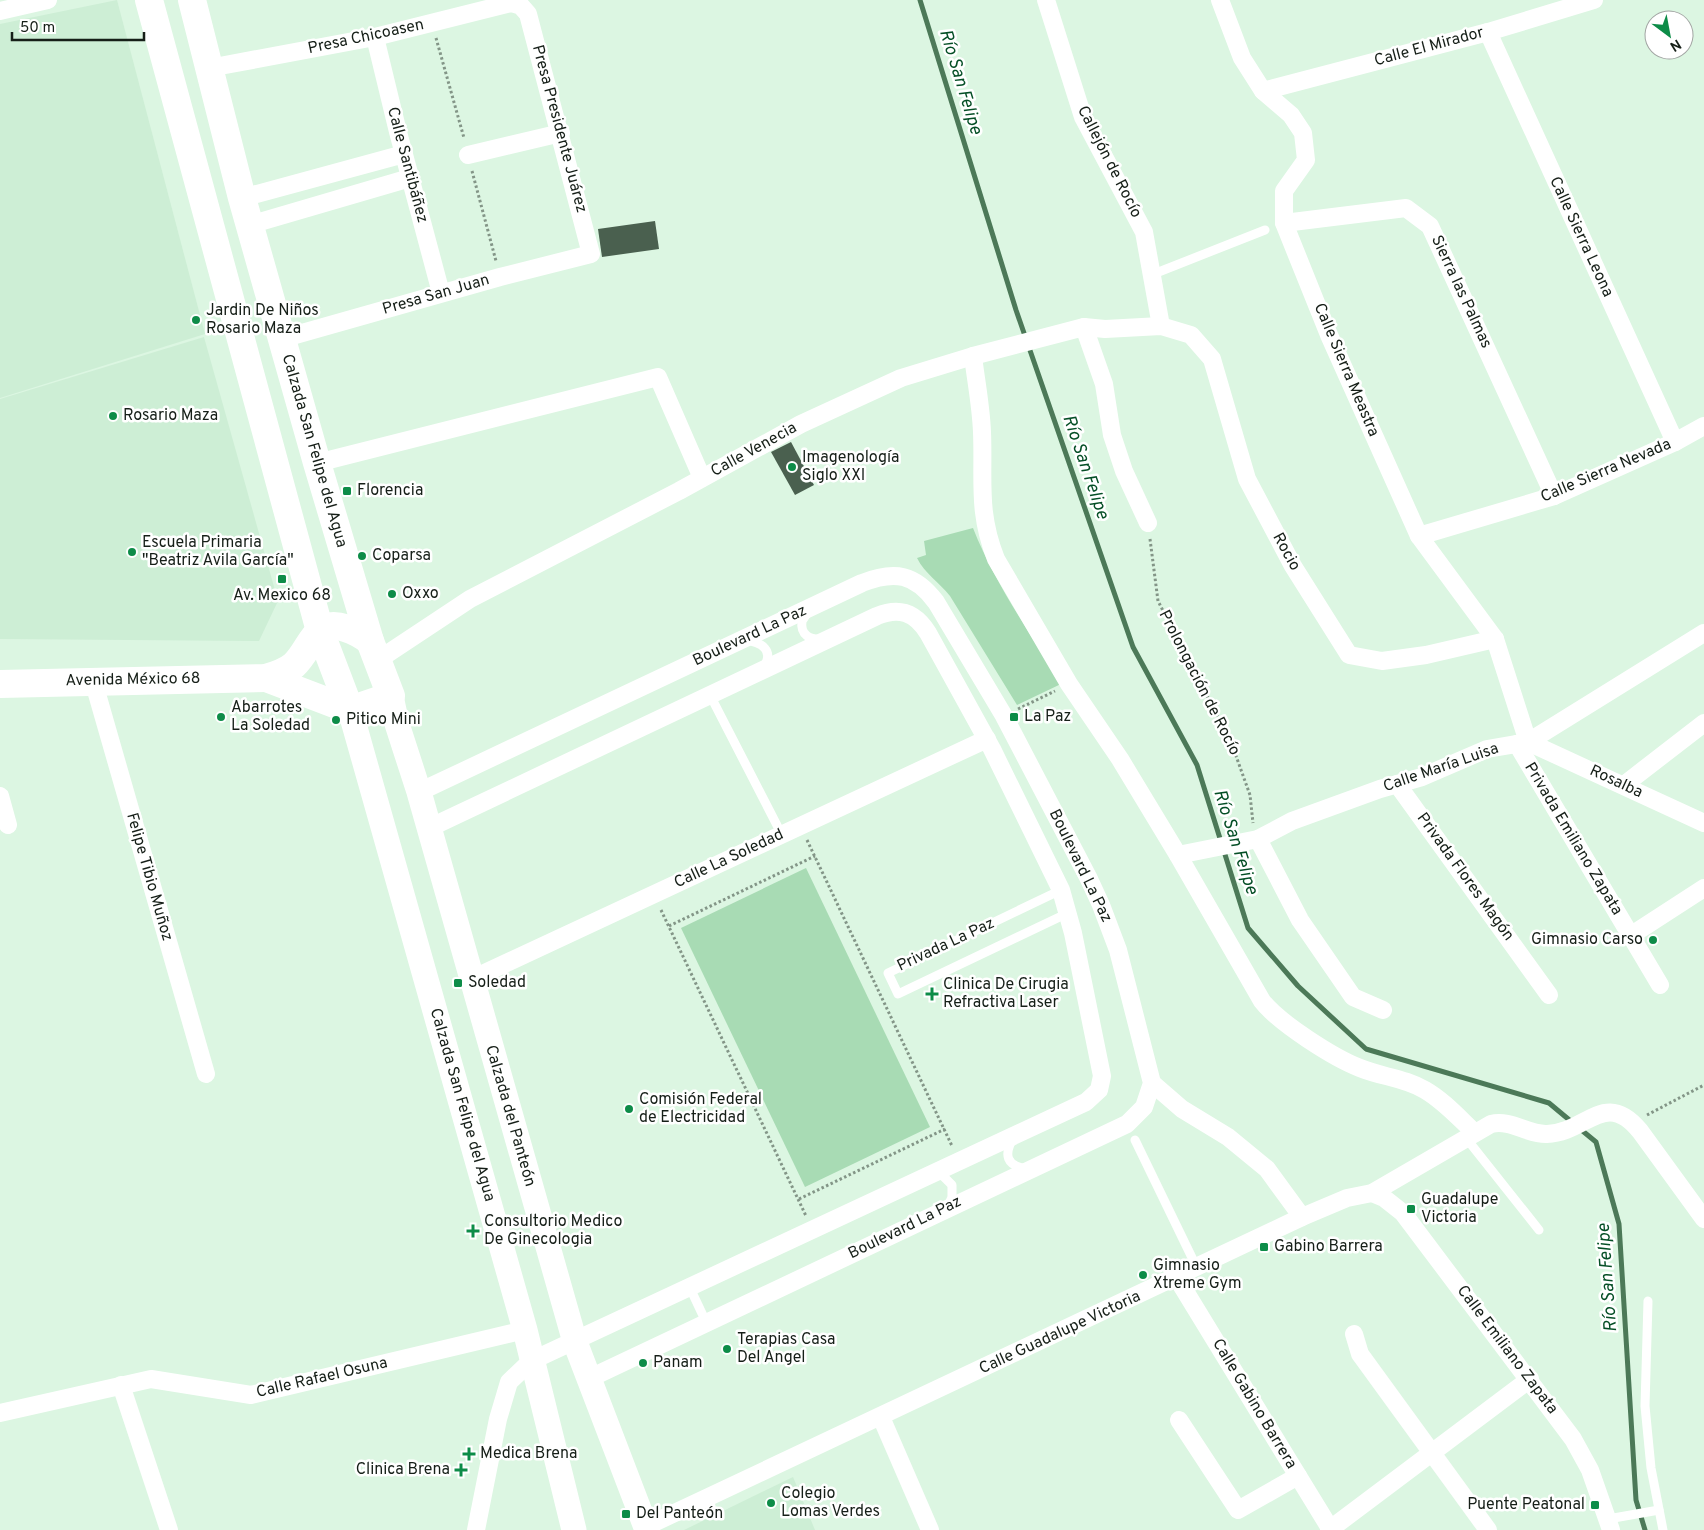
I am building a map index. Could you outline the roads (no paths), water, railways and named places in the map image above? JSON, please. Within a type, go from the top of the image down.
[{"type":"main road","points":[[149,0],[320,631],[350,710],[391,696]]},
{"type":"main road","name":"Calzada San Felipe del Agua","points":[[192,0],[249,225],[317,464],[374,651],[391,696]]},
{"type":"main road","points":[[320,631],[329,627],[357,631],[374,651]]},
{"type":"main road","name":"Avenida México 68","points":[[0,684],[93,680],[266,678],[282,673],[294,666],[320,631]]},
{"type":"main road","name":"Avenida México 68","points":[[266,678],[350,710]]},
{"type":"street","points":[[0,11],[48,0]]},
{"type":"street","name":"Callejón de Rocío","points":[[1046,0],[1083,117],[1144,232],[1161,326]]},
{"type":"street","name":"Calle Sierra Meastra","points":[[1220,0],[1242,58],[1263,91],[1291,115],[1303,133],[1306,160],[1284,191],[1284,223],[1330,335],[1419,536],[1495,639],[1522,743]]},
{"type":"street","name":"Calle El Mirador","points":[[1263,91],[1488,32],[1594,0]]},
{"type":"street","name":"Presa Chicoasen","points":[[210,68],[375,37],[511,3],[521,6]]},
{"type":"street","name":"Presa Presidente Juárez","points":[[521,6],[528,14],[561,133],[591,254]]},
{"type":"street","name":"Calle Sierra Leona","points":[[1488,32],[1675,442]]},
{"type":"street","name":"Calle Santibáñez","points":[[375,37],[441,293]]},
{"type":"street","points":[[468,155],[561,133]]},
{"type":"street","points":[[242,198],[404,154]]},
{"type":"street","points":[[249,225],[410,178]]},
{"type":"street","name":"Sierra las Palmas","points":[[1284,223],[1406,208],[1430,226],[1554,496]]},
{"type":"street","name":"Presa San Juan","points":[[281,338],[441,293],[591,254]]},
{"type":"street","name":"Calle Venecia","points":[[374,651],[801,424],[901,378],[998,349],[1084,327],[1105,329],[1161,326]]},
{"type":"street","name":"Rocio","points":[[1161,326],[1191,335],[1212,359],[1247,479],[1293,566],[1348,655],[1382,661],[1426,655],[1495,639]]},
{"type":"street","points":[[1084,327],[1104,384],[1112,435],[1124,471],[1148,523]]},
{"type":"street","points":[[973,356],[982,434],[982,507],[987,537],[996,559],[1069,684],[1120,759],[1178,855],[1257,993],[1274,1015],[1359,1068],[1401,1079],[1425,1090],[1470,1136]]},
{"type":"street","points":[[317,464],[658,377],[702,478]]},
{"type":"street","name":"Calle Sierra Nevada","points":[[1419,536],[1554,496],[1675,442],[1704,426]]},
{"type":"street","name":"Boulevard La Paz","points":[[419,792],[874,578],[892,576],[911,578],[919,583],[936,602],[1010,728],[1101,905],[1118,950],[1152,1083],[1144,1107],[1127,1124],[948,1206],[707,1324],[588,1379]]},
{"type":"street","name":"Boulevard La Paz","points":[[429,828],[827,639],[886,612],[897,610],[915,617],[928,632],[986,739],[1061,890],[1068,913],[1099,1057],[1102,1083],[1094,1096],[1086,1102],[575,1342],[531,1360]]},
{"type":"street","name":"Calle María Luisa","points":[[1178,855],[1252,840],[1292,821],[1422,777],[1487,749],[1522,743],[1704,633]]},
{"type":"street","name":"Felipe Tibio Muñoz","points":[[93,680],[206,1074]]},
{"type":"street","name":"Calzada del Panteón","points":[[391,696],[397,724],[419,792],[575,1342],[646,1528]]},
{"type":"street","name":"Calzada San Felipe del Agua","points":[[350,710],[525,1330],[574,1530]]},
{"type":"street","points":[[1624,785],[1704,723]]},
{"type":"street","name":"Calle La Soledad","points":[[472,979],[986,739]]},
{"type":"street","name":"Rosalba","points":[[1522,743],[1624,785],[1704,824]]},
{"type":"street","name":"Privada Emiliano Zapata","points":[[1522,743],[1660,986]]},
{"type":"street","name":"Privada Flores Magón","points":[[1397,784],[1549,995]]},
{"type":"street","points":[[0,796],[8,825]]},
{"type":"street","points":[[1252,840],[1300,920],[1353,997],[1383,1010]]},
{"type":"street","points":[[1630,936],[1704,888]]},
{"type":"street","points":[[1152,1083],[1182,1109],[1228,1137],[1267,1169],[1302,1217]]},
{"type":"street","name":"Calle Guadalupe Victoria","points":[[646,1528],[1197,1269],[1302,1217],[1346,1198],[1372,1193],[1497,1122],[1542,1134],[1557,1132],[1597,1116],[1619,1112],[1633,1122],[1704,1219]]},
{"type":"street","name":"Calle Emiliano Zapata","points":[[1372,1193],[1384,1198],[1403,1213],[1530,1380],[1578,1448],[1613,1522]]},
{"type":"street","name":"Calle Gabino Barrera","points":[[1177,1278],[1330,1530]]},
{"type":"street","name":"Calle Rafael Osuna","points":[[0,1413],[151,1379],[251,1395],[525,1330]]},
{"type":"street","points":[[1354,1334],[1360,1354],[1488,1530]]},
{"type":"street","points":[[476,1530],[498,1419],[509,1382],[531,1360]]},
{"type":"street","points":[[1330,1530],[1530,1380]]},
{"type":"street","points":[[121,1385],[170,1530]]},
{"type":"street","points":[[881,1417],[930,1530]]},
{"type":"street","points":[[1180,1420],[1238,1510],[1298,1476]]},
{"type":"lane","points":[[1151,275],[1265,230]]},
{"type":"lane","points":[[813,606],[802,621],[803,632],[813,639],[827,639]]},
{"type":"lane","points":[[742,640],[760,642],[767,649],[768,658],[759,672]]},
{"type":"lane","points":[[710,695],[782,835]]},
{"type":"lane","name":"Privada La Paz","points":[[1061,890],[888,973],[898,994],[1068,913]]},
{"type":"lane","points":[[1015,1135],[1007,1151],[1007,1157],[1014,1165],[1030,1169]]},
{"type":"lane","points":[[1470,1136],[1539,1230]]},
{"type":"lane","points":[[1135,1140],[1197,1269]]},
{"type":"lane","points":[[933,1173],[944,1176],[952,1184],[952,1197],[948,1206]]},
{"type":"lane","points":[[690,1288],[707,1324]]},
{"type":"lane","points":[[1648,1301],[1645,1406],[1650,1460],[1663,1530]]},
{"type":"lane","points":[[1613,1522],[1659,1510]]},
{"type":"waterway","name":"Río San Felipe","points":[[920,0],[1016,310],[1133,647],[1197,765],[1248,928],[1298,986],[1366,1049],[1549,1103],[1573,1123]]},
{"type":"waterway","name":"Río San Felipe","points":[[1579,1128],[1596,1142],[1619,1224],[1636,1500],[1645,1530]]},
{"type":"place","name":"Jardin De Niños Rosario Maza","points":[[196,320]]},
{"type":"place","name":"Rosario Maza","points":[[113,416]]},
{"type":"place","name":"Imagenología Siglo XXI","points":[[792,467]]},
{"type":"place","name":"Florencia","points":[[347,491]]},
{"type":"place","name":"Escuela Primaria \"Beatriz Avila García\"","points":[[132,552]]},
{"type":"place","name":"Coparsa","points":[[362,556]]},
{"type":"place","name":"Av. Mexico 68","points":[[282,579]]},
{"type":"place","name":"Oxxo","points":[[392,594]]},
{"type":"place","name":"Abarrotes La Soledad","points":[[221,717]]},
{"type":"place","name":"La Paz","points":[[1014,717]]},
{"type":"place","name":"Pitico Mini","points":[[336,720]]},
{"type":"place","name":"Gimnasio Carso","points":[[1653,940]]},
{"type":"place","name":"Soledad","points":[[458,983]]},
{"type":"place","name":"Clinica De Cirugia Refractiva Laser","points":[[932,994]]},
{"type":"place","name":"Comisión Federal de Electricidad","points":[[629,1109]]},
{"type":"place","name":"Guadalupe Victoria","points":[[1411,1209]]},
{"type":"place","name":"Consultorio Medico De Ginecologia","points":[[473,1231]]},
{"type":"place","name":"Gabino Barrera","points":[[1264,1247]]},
{"type":"place","name":"Gimnasio Xtreme Gym","points":[[1143,1275]]},
{"type":"place","name":"Terapias Casa Del Angel","points":[[727,1349]]},
{"type":"place","name":"Panam","points":[[643,1363]]},
{"type":"place","name":"Medica Brena","points":[[469,1454]]},
{"type":"place","name":"Clinica Brena","points":[[461,1470]]},
{"type":"place","name":"Colegio Lomas Verdes","points":[[771,1503]]},
{"type":"place","name":"Puente Peatonal","points":[[1595,1505]]},
{"type":"place","name":"Del Panteón","points":[[626,1514]]}]
